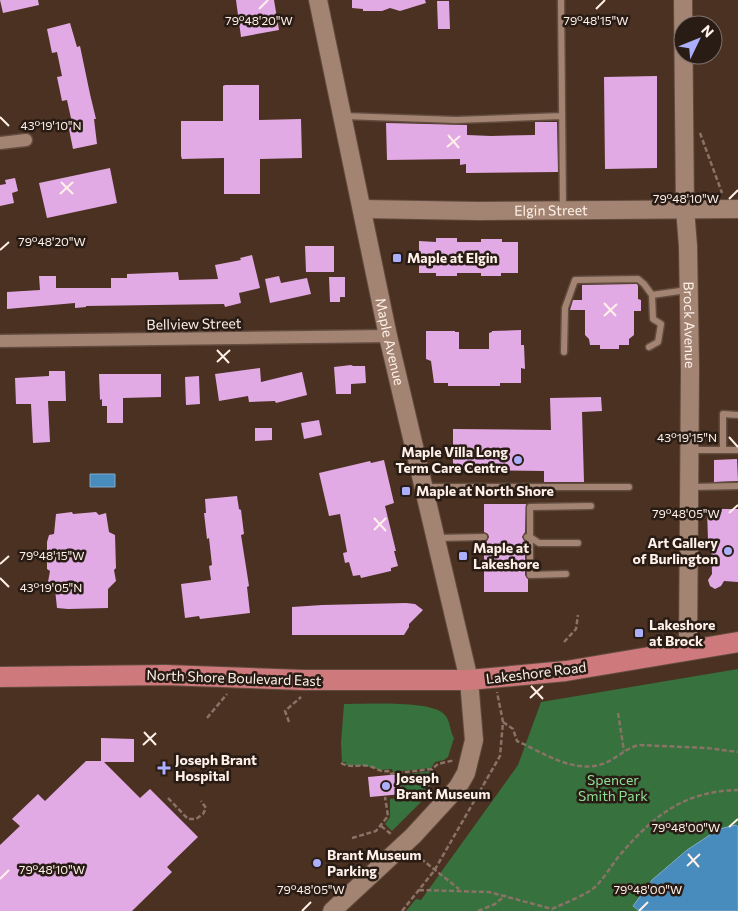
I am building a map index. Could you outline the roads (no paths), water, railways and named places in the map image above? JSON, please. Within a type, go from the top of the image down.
[{"type":"main road","name":"Lakeshore Road","points":[[469,680],[566,671],[738,642]]},
{"type":"main road","name":"North Shore Boulevard East","points":[[0,677],[164,675],[318,681],[469,680]]},
{"type":"street","name":"Maple Avenue","points":[[318,0],[388,336],[469,680]]},
{"type":"street","name":"Brock Avenue","points":[[683,0],[685,209],[689,290],[690,487],[688,650]]},
{"type":"street","points":[[0,142],[26,140]]},
{"type":"street","name":"Elgin Street","points":[[362,209],[478,211],[733,209]]},
{"type":"street","name":"Bellview Street","points":[[0,341],[388,336]]},
{"type":"street","name":"Lakeshore Road","points":[[332,911],[403,844],[458,787],[466,773],[472,756],[474,740],[469,680]]},
{"type":"lane","points":[[561,0],[562,210]]},
{"type":"lane","points":[[343,116],[456,120],[562,116]]},
{"type":"lane","points":[[564,352],[565,308],[575,280],[638,279],[644,284],[652,295],[653,319],[661,324],[658,342],[649,347]]},
{"type":"lane","points":[[652,295],[689,290]]},
{"type":"lane","points":[[723,450],[723,414],[738,414]]},
{"type":"lane","points":[[690,450],[738,450]]},
{"type":"lane","points":[[690,487],[738,486]]},
{"type":"lane","points":[[423,487],[629,487]]},
{"type":"lane","points":[[566,574],[530,575],[530,507],[591,506]]},
{"type":"lane","points":[[435,538],[484,537]]},
{"type":"lane","points":[[529,537],[539,543],[578,543]]},
{"type":"water","points":[[90,474],[115,474],[115,487],[90,487]]},
{"type":"water","points":[[736,825],[738,827],[738,911],[639,911],[633,906],[652,880],[687,850],[719,829]]},
{"type":"place","name":"Maple at Elgin","points":[[397,258]]},
{"type":"place","name":"Maple Villa Long Term Care Centre","points":[[518,460]]},
{"type":"place","name":"Maple at North Shore","points":[[406,491]]},
{"type":"place","name":"Art Gallery of Burlington","points":[[728,551]]},
{"type":"place","name":"Maple at Lakeshore","points":[[463,556]]},
{"type":"place","name":"Lakeshore at Brock","points":[[639,633]]},
{"type":"place","name":"Joseph Brant Hospital","points":[[164,768]]},
{"type":"place","name":"Joseph Brant Museum","points":[[386,786]]},
{"type":"place","name":"Brant Museum Parking","points":[[317,863]]},
{"type":"park label","name":"Spencer Smith Park","points":[[613,788]]}]
